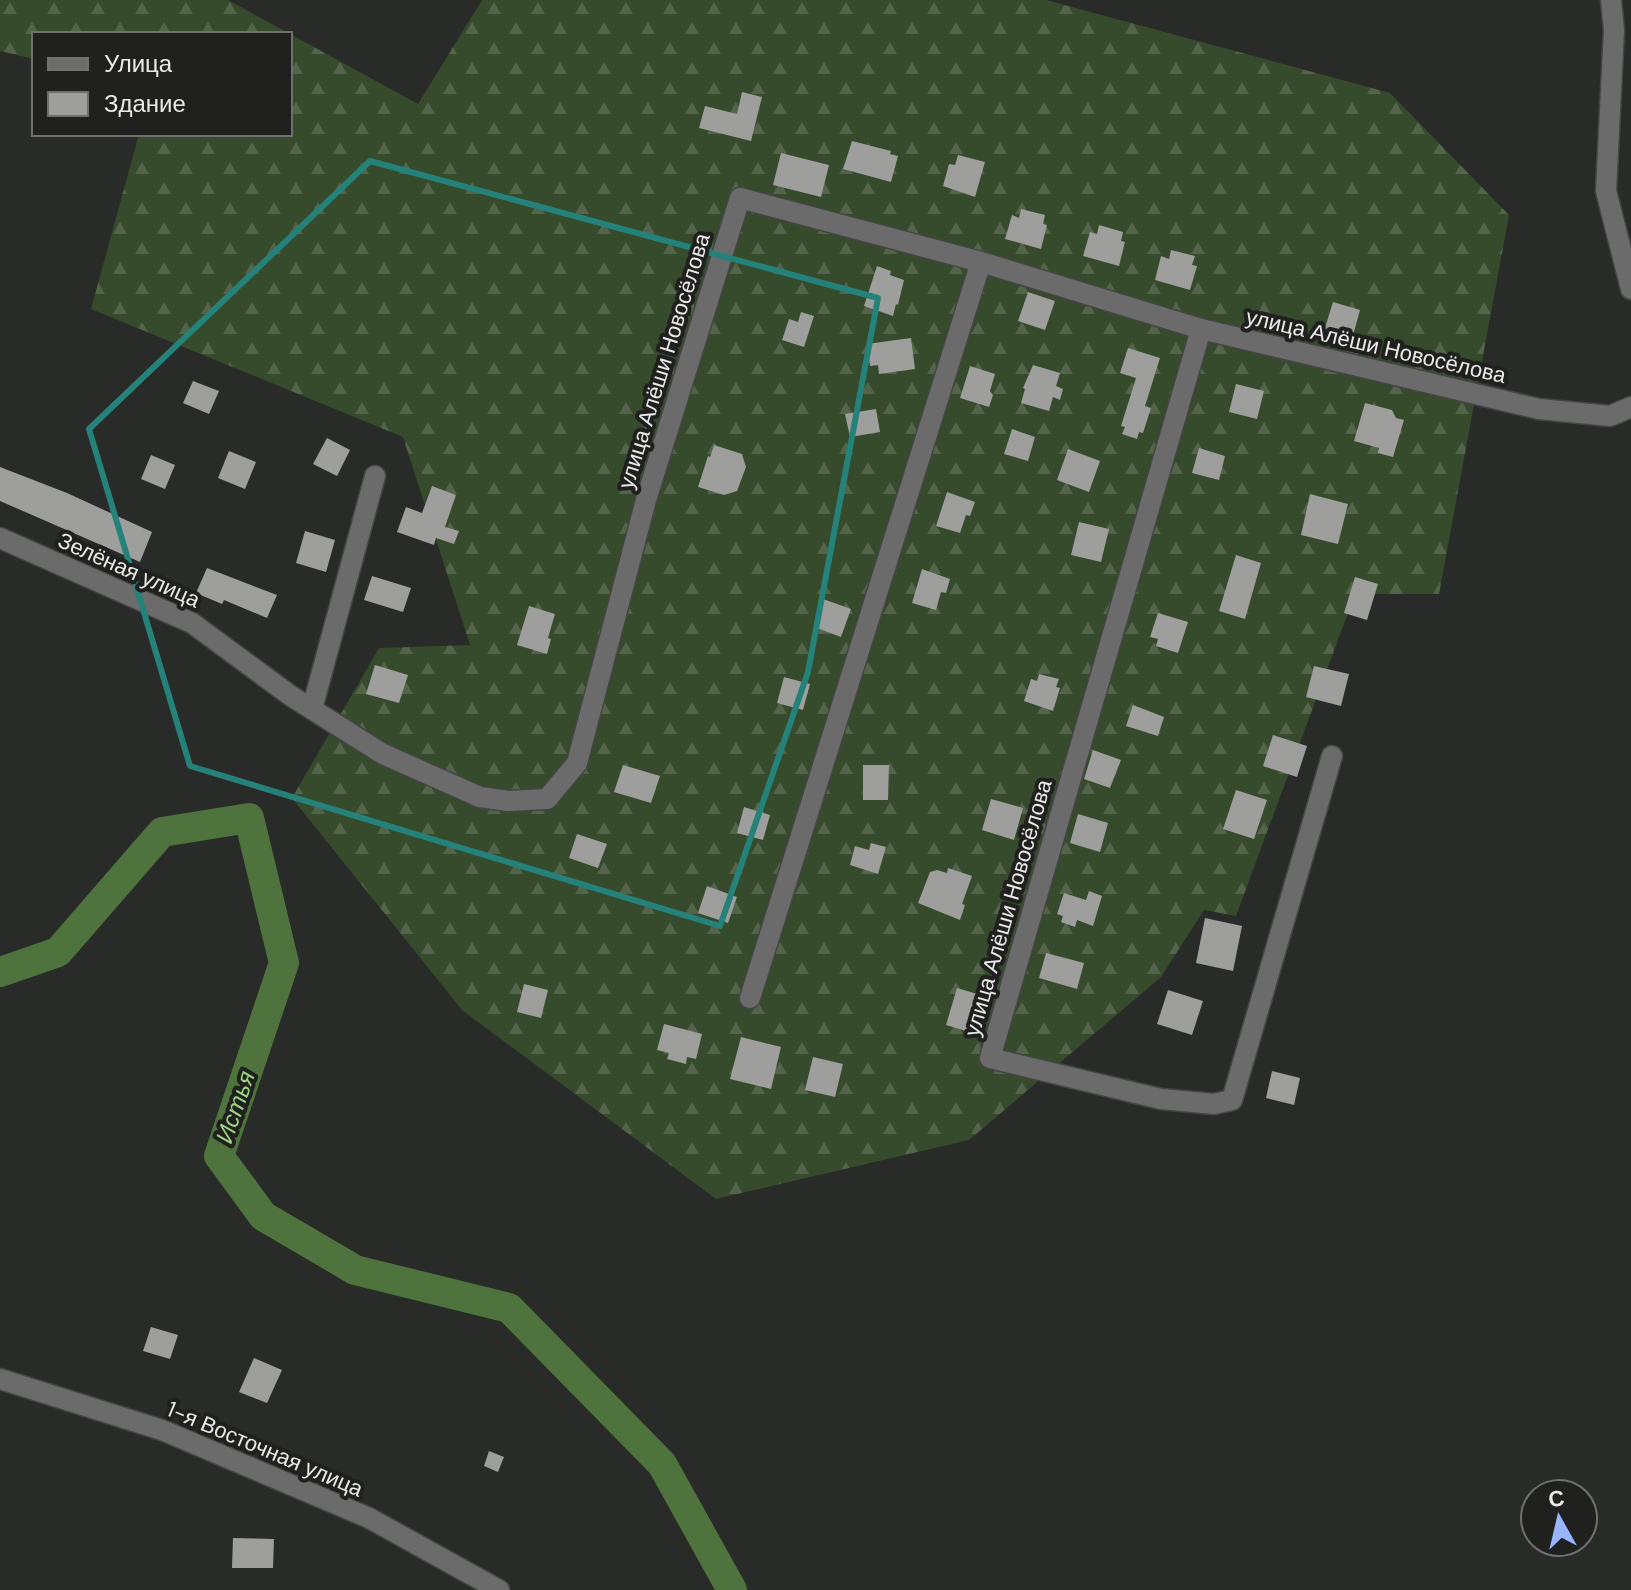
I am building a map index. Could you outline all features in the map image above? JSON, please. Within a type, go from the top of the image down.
[{"type":"street","points":[[1611,0],[1614,30],[1606,191],[1631,289]]},
{"type":"street","name":"улица Алёши Новосёлова","points":[[480,797],[508,801],[547,799],[577,763],[646,500],[740,198],[981,262],[1201,329],[1539,409],[1610,416],[1631,407]]},
{"type":"street","points":[[750,998],[981,262]]},
{"type":"street","name":"улица Алёши Новосёлова","points":[[1201,329],[990,1058],[1161,1099],[1214,1104],[1232,1100],[1332,756]]},
{"type":"street","points":[[312,709],[375,476]]},
{"type":"street","name":"Зелёная улица","points":[[0,538],[192,623],[312,709],[383,754],[480,797]]},
{"type":"street","name":"1-я Восточная улица","points":[[0,1379],[177,1437],[369,1518],[499,1590]]},
{"type":"highlighted area","points":[[370,161],[878,298],[808,672],[720,926],[190,766],[89,429]]},
{"type":"green space","points":[[0,0],[228,0],[286,32],[32,32],[32,59],[0,51]]},
{"type":"green space","points":[[482,0],[1046,0],[1390,93],[1509,215],[1439,594],[1355,594],[1236,916],[1204,910],[1161,977],[969,1140],[716,1199],[462,1010],[292,798],[379,648],[470,645],[403,437],[91,309],[138,136],[292,136],[292,35],[418,104]]},
{"type":"building","points":[[742,92],[762,97],[751,141],[699,128],[705,106],[737,114]]},
{"type":"building","points":[[852,141],[891,151],[890,154],[898,156],[891,182],[843,169]]},
{"type":"building","points":[[781,153],[829,165],[821,197],[773,185]]},
{"type":"building","points":[[958,155],[985,162],[975,197],[943,186],[949,164],[955,165]]},
{"type":"building","points":[[1021,209],[1045,215],[1043,224],[1047,225],[1041,249],[1005,239],[1012,215],[1019,218]]},
{"type":"building","points":[[1099,225],[1123,232],[1121,241],[1125,242],[1119,266],[1083,256],[1090,232],[1097,234]]},
{"type":"building","points":[[1171,250],[1195,256],[1192,265],[1197,266],[1190,290],[1155,280],[1161,256],[1169,259]]},
{"type":"building","points":[[877,266],[904,280],[893,316],[864,306]]},
{"type":"building","points":[[1028,292],[1055,301],[1045,330],[1018,321]]},
{"type":"building","points":[[1333,302],[1360,310],[1352,339],[1324,331]]},
{"type":"building","points":[[801,312],[814,316],[804,347],[782,340],[789,319],[798,322]]},
{"type":"building","points":[[911,338],[915,369],[879,374],[878,365],[870,366],[867,344]]},
{"type":"building","points":[[1128,348],[1160,358],[1145,406],[1151,408],[1143,433],[1139,432],[1137,439],[1122,434],[1125,427],[1121,426],[1136,378],[1120,373]]},
{"type":"building","points":[[1033,365],[1060,373],[1056,386],[1063,389],[1060,400],[1053,397],[1049,411],[1021,403],[1023,388]]},
{"type":"building","points":[[970,366],[995,374],[989,407],[960,398]]},
{"type":"building","points":[[193,381],[219,391],[209,414],[183,403]]},
{"type":"building","points":[[1236,384],[1264,391],[1257,419],[1229,412]]},
{"type":"building","points":[[1365,403],[1392,410],[1396,418],[1404,420],[1393,457],[1378,453],[1379,448],[1354,441]]},
{"type":"building","points":[[876,409],[880,432],[850,437],[845,414]]},
{"type":"building","points":[[1012,429],[1035,437],[1028,461],[1004,454]]},
{"type":"building","points":[[327,438],[350,450],[337,476],[313,464]]},
{"type":"building","points":[[714,445],[742,454],[746,467],[737,491],[724,495],[698,487]]},
{"type":"building","points":[[1199,448],[1225,456],[1219,480],[1192,473]]},
{"type":"building","points":[[1068,449],[1100,461],[1089,492],[1057,480]]},
{"type":"building","points":[[229,451],[256,462],[245,489],[218,478]]},
{"type":"building","points":[[151,455],[175,465],[165,489],[141,479]]},
{"type":"building","points":[[0,467],[67,493],[152,532],[140,562],[0,501]]},
{"type":"building","points":[[432,486],[456,495],[445,527],[459,531],[454,544],[436,538],[434,545],[397,532],[406,507],[422,513]]},
{"type":"building","points":[[947,492],[975,502],[970,516],[966,515],[960,533],[936,526]]},
{"type":"building","points":[[1310,494],[1348,504],[1338,544],[1301,535]]},
{"type":"building","points":[[1079,522],[1109,529],[1101,562],[1071,555]]},
{"type":"building","points":[[305,531],[335,540],[326,572],[296,563]]},
{"type":"building","points":[[1236,555],[1261,563],[1245,619],[1219,611]]},
{"type":"building","points":[[207,568],[277,595],[267,618],[224,600],[222,604],[196,593]]},
{"type":"building","points":[[922,569],[950,579],[946,593],[941,592],[936,610],[912,603]]},
{"type":"building","points":[[372,576],[411,588],[403,612],[364,600]]},
{"type":"building","points":[[1355,577],[1378,584],[1367,620],[1344,613]]},
{"type":"building","points":[[823,599],[851,609],[841,637],[814,627]]},
{"type":"building","points":[[529,606],[555,614],[547,654],[517,645]]},
{"type":"building","points":[[1158,613],[1188,622],[1178,653],[1156,646],[1158,639],[1150,637]]},
{"type":"building","points":[[375,665],[408,675],[399,703],[366,694]]},
{"type":"building","points":[[1314,666],[1349,674],[1341,706],[1306,697]]},
{"type":"building","points":[[1039,674],[1059,679],[1056,687],[1060,688],[1053,711],[1024,701],[1031,679],[1037,681]]},
{"type":"building","points":[[784,677],[810,684],[803,710],[777,703]]},
{"type":"building","points":[[1133,705],[1164,717],[1158,736],[1126,726]]},
{"type":"building","points":[[1273,735],[1307,746],[1297,777],[1263,766]]},
{"type":"building","points":[[1093,750],[1121,760],[1110,788],[1084,779]]},
{"type":"building","points":[[623,765],[660,776],[651,803],[614,792]]},
{"type":"building","points":[[863,765],[889,765],[888,800],[863,800]]},
{"type":"building","points":[[1236,790],[1267,800],[1254,839],[1223,829]]},
{"type":"building","points":[[991,799],[1023,808],[1014,840],[982,830]]},
{"type":"building","points":[[744,807],[770,815],[763,840],[737,833]]},
{"type":"building","points":[[1078,814],[1108,823],[1100,852],[1070,843]]},
{"type":"building","points":[[577,834],[607,844],[598,868],[569,858]]},
{"type":"building","points":[[871,843],[886,847],[878,874],[850,865],[855,846],[869,850]]},
{"type":"building","points":[[948,868],[972,876],[960,920],[918,903],[930,872],[937,870],[947,873]]},
{"type":"building","points":[[707,886],[737,897],[728,923],[698,913]]},
{"type":"building","points":[[1089,891],[1102,896],[1093,926],[1077,920],[1075,927],[1061,922],[1063,916],[1057,914],[1064,893],[1086,900]]},
{"type":"building","points":[[1205,918],[1242,926],[1233,971],[1196,963]]},
{"type":"building","points":[[1046,953],[1084,963],[1077,989],[1039,978]]},
{"type":"building","points":[[524,984],[548,990],[541,1018],[517,1012]]},
{"type":"building","points":[[957,988],[987,997],[976,1034],[946,1025]]},
{"type":"building","points":[[1168,990],[1203,1001],[1192,1035],[1157,1024]]},
{"type":"building","points":[[664,1024],[702,1034],[696,1059],[687,1057],[686,1064],[667,1059],[669,1053],[657,1050]]},
{"type":"building","points":[[741,1037],[781,1047],[771,1089],[730,1079]]},
{"type":"building","points":[[813,1057],[843,1064],[835,1097],[805,1090]]},
{"type":"building","points":[[1272,1071],[1300,1078],[1294,1105],[1266,1098]]},
{"type":"building","points":[[151,1327],[178,1335],[170,1359],[143,1351]]},
{"type":"building","points":[[254,1358],[282,1370],[267,1403],[239,1392]]},
{"type":"building","points":[[489,1451],[504,1457],[498,1472],[484,1466]]},
{"type":"building","points":[[233,1538],[274,1539],[273,1568],[232,1568]]},
{"type":"waterway","name":"Истья","points":[[0,972],[58,952],[162,832],[249,818],[284,963],[219,1156],[263,1216],[355,1270],[509,1308],[662,1464],[732,1590]]}]
